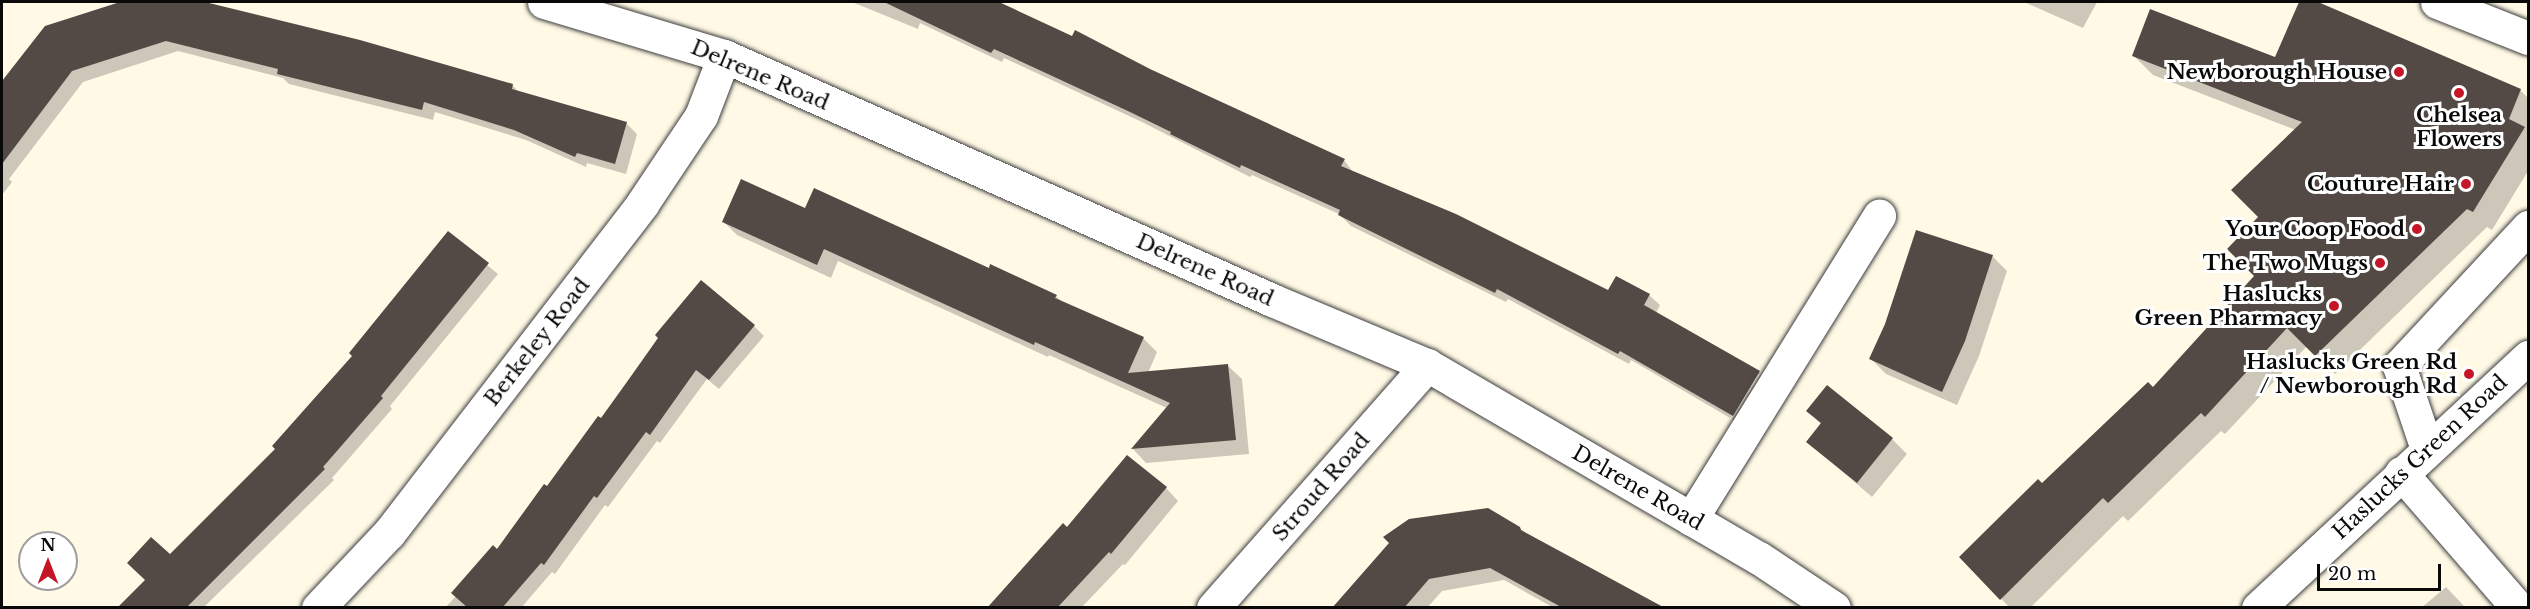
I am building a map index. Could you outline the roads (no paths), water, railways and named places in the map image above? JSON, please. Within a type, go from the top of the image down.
[{"type":"street","name":"Delrene Road","points":[[544,2],[724,56],[1272,300],[1427,365],[1759,558],[1834,608]]},
{"type":"street","points":[[2437,2],[2529,38]]},
{"type":"street","name":"Berkeley Road","points":[[318,608],[389,533],[635,213],[701,117],[724,56]]},
{"type":"street","points":[[1691,519],[1880,216]]},
{"type":"street","points":[[2427,449],[2399,366],[2529,226]]},
{"type":"street","name":"Haslucks Green Road","points":[[2258,608],[2401,473],[2529,357]]},
{"type":"street","name":"Stroud Road","points":[[1213,608],[1427,365]]},
{"type":"street","points":[[2401,473],[2518,608]]},
{"type":"place","name":"Newborough House","points":[[2399,72]]},
{"type":"place","name":"Chelsea Flowers","points":[[2459,93]]},
{"type":"place","name":"Couture Hair","points":[[2466,184]]},
{"type":"place","name":"Your Coop Food","points":[[2417,229]]},
{"type":"place","name":"The Two Mugs","points":[[2380,263]]},
{"type":"place","name":"Haslucks Green Pharmacy","points":[[2334,306]]},
{"type":"place","name":"Haslucks Green Rd / Newborough Rd","points":[[2469,374]]}]
